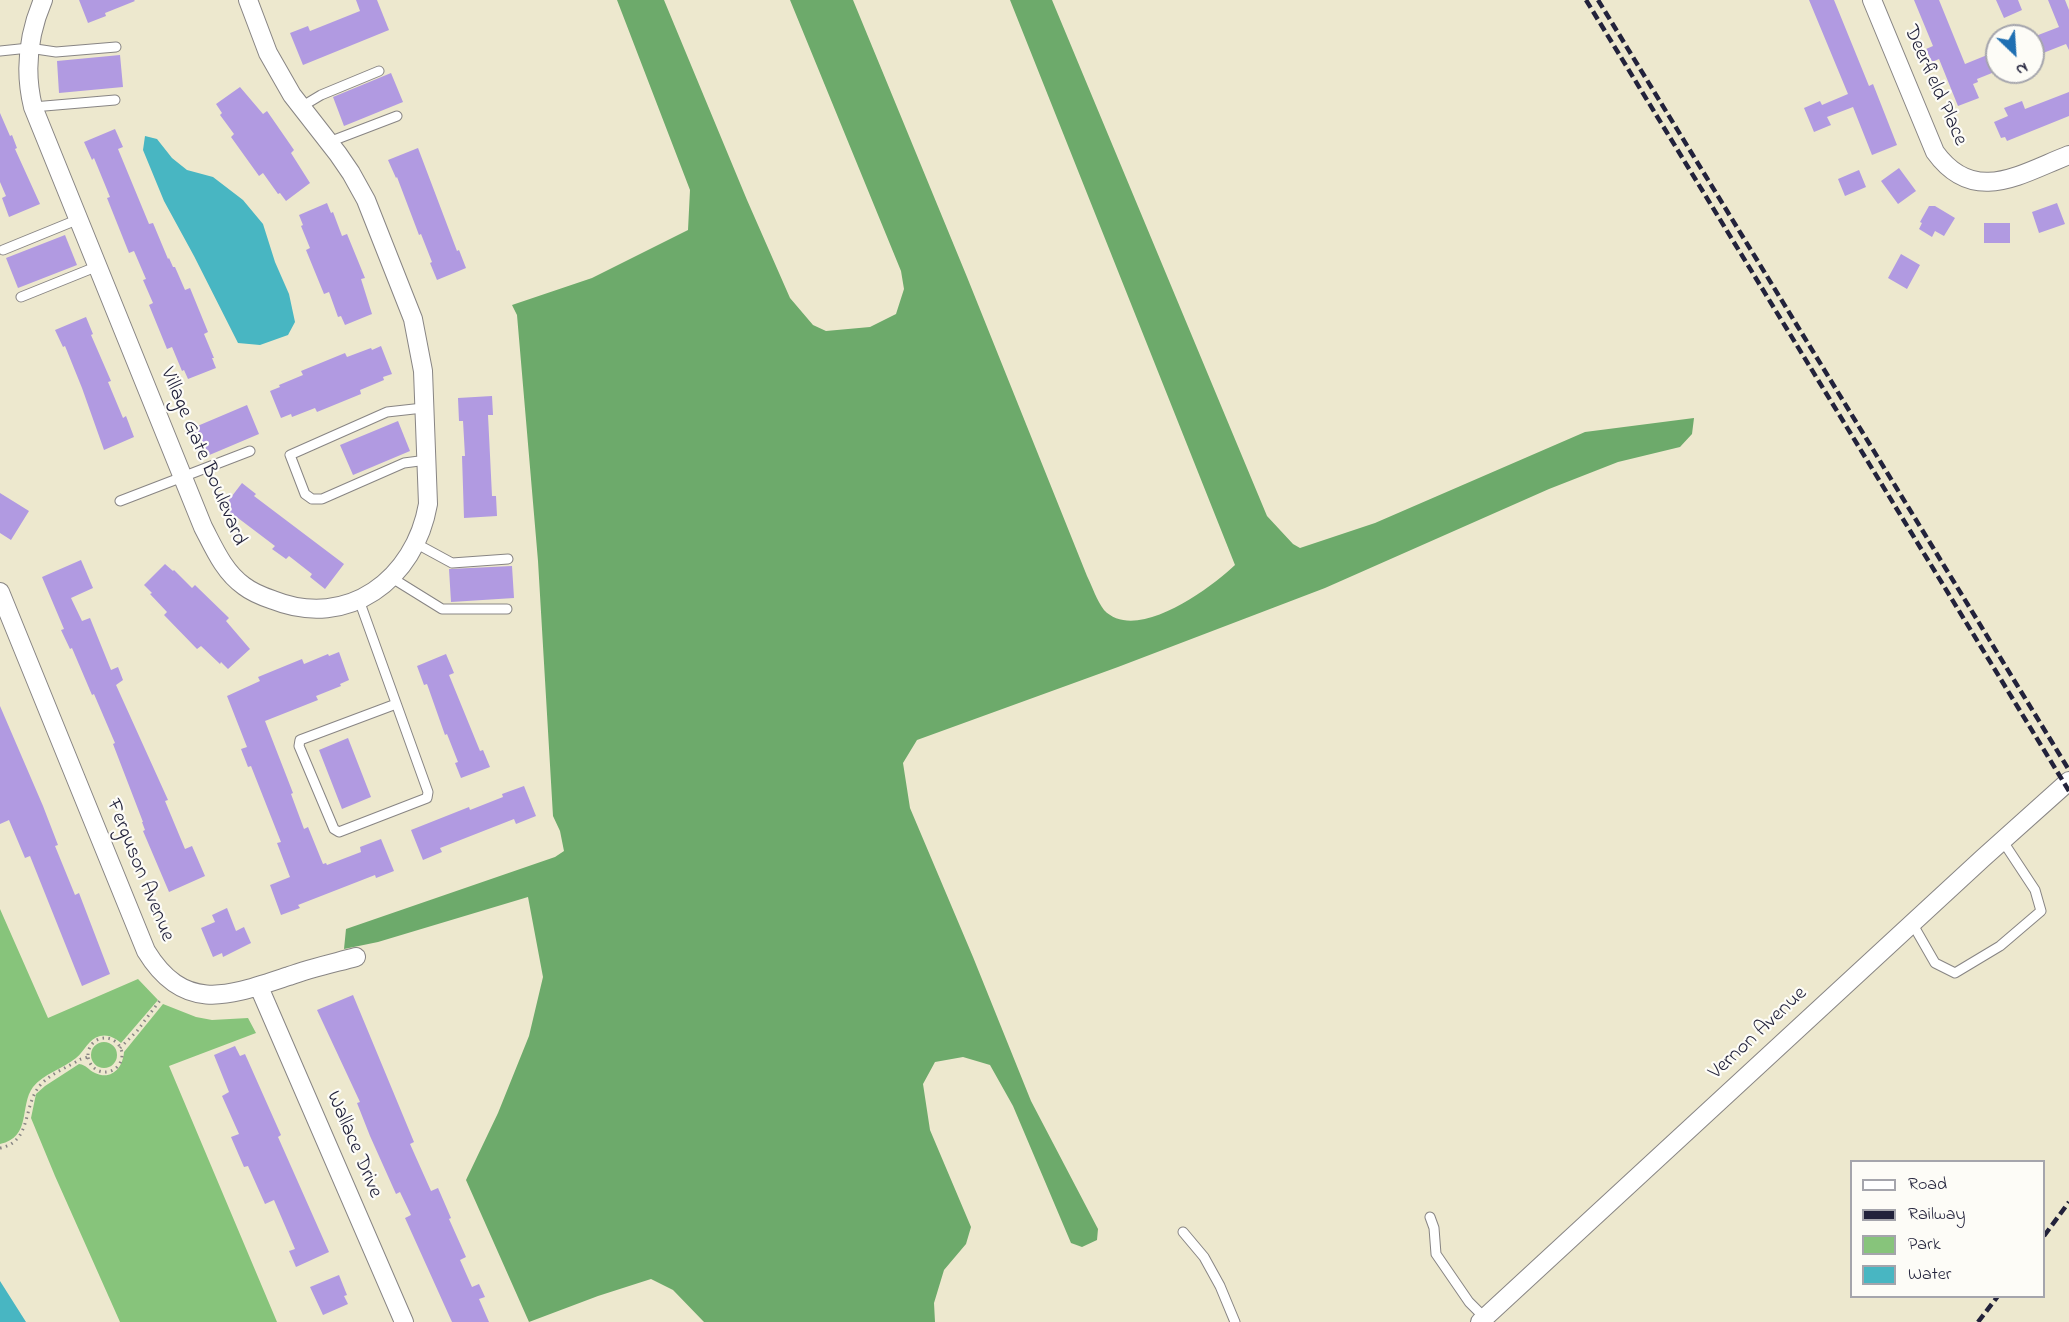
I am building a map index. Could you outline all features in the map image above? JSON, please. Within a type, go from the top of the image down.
[{"type":"street","name":"Village Gate Boulevard","points":[[43,0],[35,19],[29,48],[28,80],[33,107],[203,527],[228,572],[245,587],[281,603],[301,608],[337,607],[358,600],[392,578],[417,544],[426,520],[427,460],[422,362],[413,319],[366,200],[351,173],[292,94],[268,52],[248,0]]},
{"type":"street","name":"Deerfield Place","points":[[1872,0],[1935,152],[1944,165],[1955,174],[1974,182],[1995,183],[2069,155]]},
{"type":"street","name":"Ferguson Avenue","points":[[0,592],[146,951],[155,966],[181,987],[197,993],[214,995],[259,987],[290,975],[356,957]]},
{"type":"street","name":"Vernon Avenue","points":[[1483,1320],[2002,840],[2069,781]]},
{"type":"street","name":"Wallace Drive","points":[[259,987],[404,1322]]},
{"type":"lane","points":[[0,51],[29,48],[56,52],[116,47]]},
{"type":"lane","points":[[301,107],[321,95],[379,71]]},
{"type":"lane","points":[[33,107],[115,100]]},
{"type":"lane","points":[[328,142],[397,116]]},
{"type":"lane","points":[[3,250],[79,219]]},
{"type":"lane","points":[[21,297],[98,266]]},
{"type":"lane","points":[[423,408],[387,412],[290,455],[305,494],[312,499],[322,499],[404,463],[427,460]]},
{"type":"lane","points":[[120,501],[250,451]]},
{"type":"lane","points":[[417,544],[452,563],[508,559]]},
{"type":"lane","points":[[392,578],[442,609],[507,609]]},
{"type":"lane","points":[[358,600],[396,704],[428,792],[427,798],[339,832],[334,829],[299,746],[300,740],[396,704]]},
{"type":"lane","points":[[1912,923],[1935,963],[1955,973],[2000,946],[2041,911],[2035,890],[2002,840]]},
{"type":"lane","points":[[1430,1217],[1434,1228],[1436,1254],[1483,1320]]},
{"type":"lane","points":[[1183,1232],[1204,1257],[1220,1286],[1235,1322]]},
{"type":"path","points":[[120,1048],[137,1031],[161,999]]},
{"type":"path","points":[[100,1038],[112,1039],[120,1048],[121,1059],[115,1069],[104,1072],[93,1068],[88,1058],[90,1046],[100,1038]]},
{"type":"path","points":[[0,1148],[18,1139],[26,1123],[32,1099],[43,1082],[81,1059],[88,1058]]},
{"type":"green space","points":[[617,0],[664,0],[790,298],[813,325],[826,331],[870,327],[896,314],[904,289],[901,271],[790,0],[853,0],[1087,576],[1104,610],[1118,619],[1135,621],[1172,609],[1209,587],[1235,565],[1010,0],[1052,0],[1267,516],[1293,544],[1300,548],[1375,523],[1585,432],[1694,418],[1692,434],[1680,447],[1618,462],[1549,489],[1325,588],[917,740],[903,763],[910,808],[1031,1101],[1098,1229],[1097,1240],[1082,1247],[1071,1243],[1013,1106],[990,1065],[963,1057],[935,1062],[923,1084],[930,1130],[971,1227],[966,1244],[944,1270],[934,1303],[935,1322],[704,1322],[673,1290],[651,1279],[529,1322],[466,1180],[498,1113],[529,1036],[543,977],[528,897],[378,942],[344,949],[346,929],[555,857],[564,851],[560,831],[553,816],[538,561],[517,315],[512,305],[592,278],[688,230],[690,190]]},
{"type":"green space","points":[[0,909],[48,1018],[138,979],[158,1000],[121,1043],[109,1036],[96,1038],[76,1058],[37,1082],[29,1095],[21,1128],[17,1135],[0,1144]]},
{"type":"green space","points":[[163,1004],[196,1017],[212,1020],[248,1018],[256,1033],[169,1066],[277,1322],[120,1322],[31,1118],[36,1094],[79,1064],[101,1075],[115,1071],[121,1063],[124,1052]]},
{"type":"green space","points":[[104,1042],[113,1046],[117,1055],[113,1064],[104,1068],[95,1064],[91,1055],[95,1046]]},
{"type":"water","points":[[145,136],[157,139],[172,158],[187,170],[213,177],[243,200],[263,224],[275,262],[289,294],[295,322],[288,335],[260,345],[238,343],[164,201],[143,150]]},
{"type":"water","points":[[0,1281],[26,1322],[0,1322]]},
{"type":"building","points":[[79,0],[135,1],[105,13],[106,16],[88,23]]},
{"type":"building","points":[[356,0],[377,0],[389,30],[303,65],[290,33],[308,26],[310,31],[360,11]]},
{"type":"building","points":[[1809,0],[1834,0],[1869,86],[1873,84],[1897,145],[1872,155],[1853,107],[1827,117],[1831,125],[1814,132],[1804,108],[1820,101],[1822,105],[1848,94]]},
{"type":"building","points":[[1914,0],[1939,0],[1965,64],[1985,56],[1985,76],[1977,79],[1978,82],[1973,84],[1979,98],[1958,106],[1939,59],[1932,62],[1926,49],[1933,46]]},
{"type":"building","points":[[1996,0],[2018,0],[2022,10],[2004,18]]},
{"type":"building","points":[[2048,0],[2065,0],[2069,10],[2069,50],[2066,44],[2045,52],[2045,32],[2059,27]]},
{"type":"building","points":[[120,55],[123,87],[59,93],[57,61]]},
{"type":"building","points":[[391,73],[403,102],[344,126],[333,97]]},
{"type":"building","points":[[240,87],[263,114],[267,111],[294,150],[291,153],[310,183],[286,201],[263,173],[259,176],[231,137],[234,134],[220,115],[222,113],[216,104]]},
{"type":"building","points":[[2069,92],[2069,116],[2007,141],[2005,137],[2001,138],[1994,122],[2008,116],[2004,108],[2022,101],[2025,109]]},
{"type":"building","points":[[0,113],[10,136],[12,135],[17,148],[15,149],[40,204],[9,217],[2,198],[6,196],[0,182]]},
{"type":"building","points":[[115,129],[123,147],[118,149],[149,224],[153,223],[168,259],[175,267],[185,290],[190,288],[208,332],[204,334],[216,368],[188,379],[172,347],[167,349],[149,305],[153,303],[143,280],[146,279],[134,251],[129,253],[107,198],[110,197],[94,158],[92,160],[84,142]]},
{"type":"building","points":[[418,148],[457,251],[459,250],[466,268],[437,280],[421,234],[419,235],[397,177],[388,160]]},
{"type":"building","points":[[1899,168],[1916,191],[1898,204],[1881,181]]},
{"type":"building","points":[[1859,170],[1866,187],[1845,196],[1838,179]]},
{"type":"building","points":[[327,203],[342,236],[347,234],[365,278],[361,279],[372,314],[345,325],[341,316],[338,317],[329,292],[324,294],[306,250],[310,248],[299,215]]},
{"type":"building","points":[[2057,203],[2065,224],[2039,233],[2032,212]]},
{"type":"building","points":[[1929,206],[1935,206],[1955,218],[1944,236],[1935,231],[1932,237],[1919,229],[1922,223],[1920,222]]},
{"type":"building","points":[[1984,223],[2010,223],[2010,243],[1984,243]]},
{"type":"building","points":[[65,235],[77,265],[18,288],[6,258]]},
{"type":"building","points":[[1901,254],[1920,265],[1907,289],[1888,278]]},
{"type":"building","points":[[86,317],[93,334],[91,335],[111,381],[108,382],[123,418],[126,416],[134,437],[104,450],[65,346],[63,347],[55,330]]},
{"type":"building","points":[[381,346],[392,374],[383,377],[384,380],[360,390],[361,394],[317,412],[315,408],[292,417],[291,414],[281,418],[270,391],[303,375],[301,371],[345,353],[347,357]]},
{"type":"building","points":[[492,396],[493,415],[488,415],[492,496],[496,496],[497,516],[464,518],[462,456],[465,456],[463,421],[459,421],[458,398]]},
{"type":"building","points":[[247,405],[259,434],[200,459],[188,430]]},
{"type":"building","points":[[398,421],[410,451],[353,475],[340,445]]},
{"type":"building","points":[[242,483],[256,494],[254,496],[344,564],[325,589],[310,577],[312,574],[289,556],[286,559],[272,549],[275,546],[222,509]]},
{"type":"building","points":[[0,493],[29,511],[11,540],[0,533]]},
{"type":"building","points":[[81,560],[93,588],[71,598],[82,621],[90,618],[111,670],[118,667],[123,680],[116,685],[168,800],[165,801],[185,849],[192,846],[205,876],[169,892],[143,831],[145,830],[143,822],[113,744],[115,743],[94,694],[92,695],[72,648],[70,649],[61,630],[64,629],[42,577]]},
{"type":"building","points":[[165,564],[192,588],[195,585],[229,618],[226,621],[250,649],[228,669],[201,646],[197,649],[164,615],[167,612],[144,585]]},
{"type":"building","points":[[512,566],[514,598],[451,602],[449,569]]},
{"type":"building","points":[[339,652],[349,680],[340,684],[341,686],[316,696],[318,700],[265,721],[293,793],[291,794],[304,829],[308,827],[323,864],[327,865],[361,852],[360,847],[381,839],[394,871],[376,878],[375,875],[298,905],[300,908],[281,915],[270,885],[290,877],[277,843],[281,842],[251,766],[248,767],[241,749],[247,747],[227,696],[260,681],[258,677],[302,659],[304,664]]},
{"type":"building","points":[[446,654],[454,673],[449,675],[480,751],[483,750],[490,767],[461,778],[455,763],[458,762],[447,734],[445,735],[427,684],[424,685],[417,666]]},
{"type":"building","points":[[0,706],[43,806],[58,845],[55,846],[75,895],[79,893],[110,974],[82,986],[30,856],[25,858],[9,820],[0,824]]},
{"type":"building","points":[[348,738],[371,797],[342,809],[319,750]]},
{"type":"building","points":[[524,786],[536,816],[516,824],[514,819],[440,848],[442,852],[423,860],[411,830],[469,807],[470,810]]},
{"type":"building","points":[[227,908],[236,931],[244,927],[251,943],[223,957],[222,953],[213,957],[201,928],[215,922],[212,915]]},
{"type":"building","points":[[353,995],[414,1142],[410,1144],[431,1191],[438,1188],[451,1218],[449,1219],[466,1257],[460,1260],[472,1287],[479,1284],[485,1297],[479,1299],[489,1322],[452,1322],[405,1218],[411,1215],[400,1192],[396,1194],[357,1103],[360,1102],[317,1010]]},
{"type":"building","points":[[235,1046],[240,1056],[245,1054],[281,1135],[278,1137],[329,1252],[296,1267],[289,1251],[295,1249],[274,1200],[265,1204],[248,1166],[244,1167],[231,1137],[239,1134],[222,1096],[229,1092],[214,1055]]},
{"type":"building","points":[[339,1275],[348,1304],[323,1315],[310,1287]]},
{"type":"railway","points":[[1586,0],[2069,791]]},
{"type":"railway","points":[[1598,0],[2069,770]]},
{"type":"railway","points":[[2045,1235],[2069,1202]]},
{"type":"railway","points":[[1978,1322],[1996,1298]]}]
